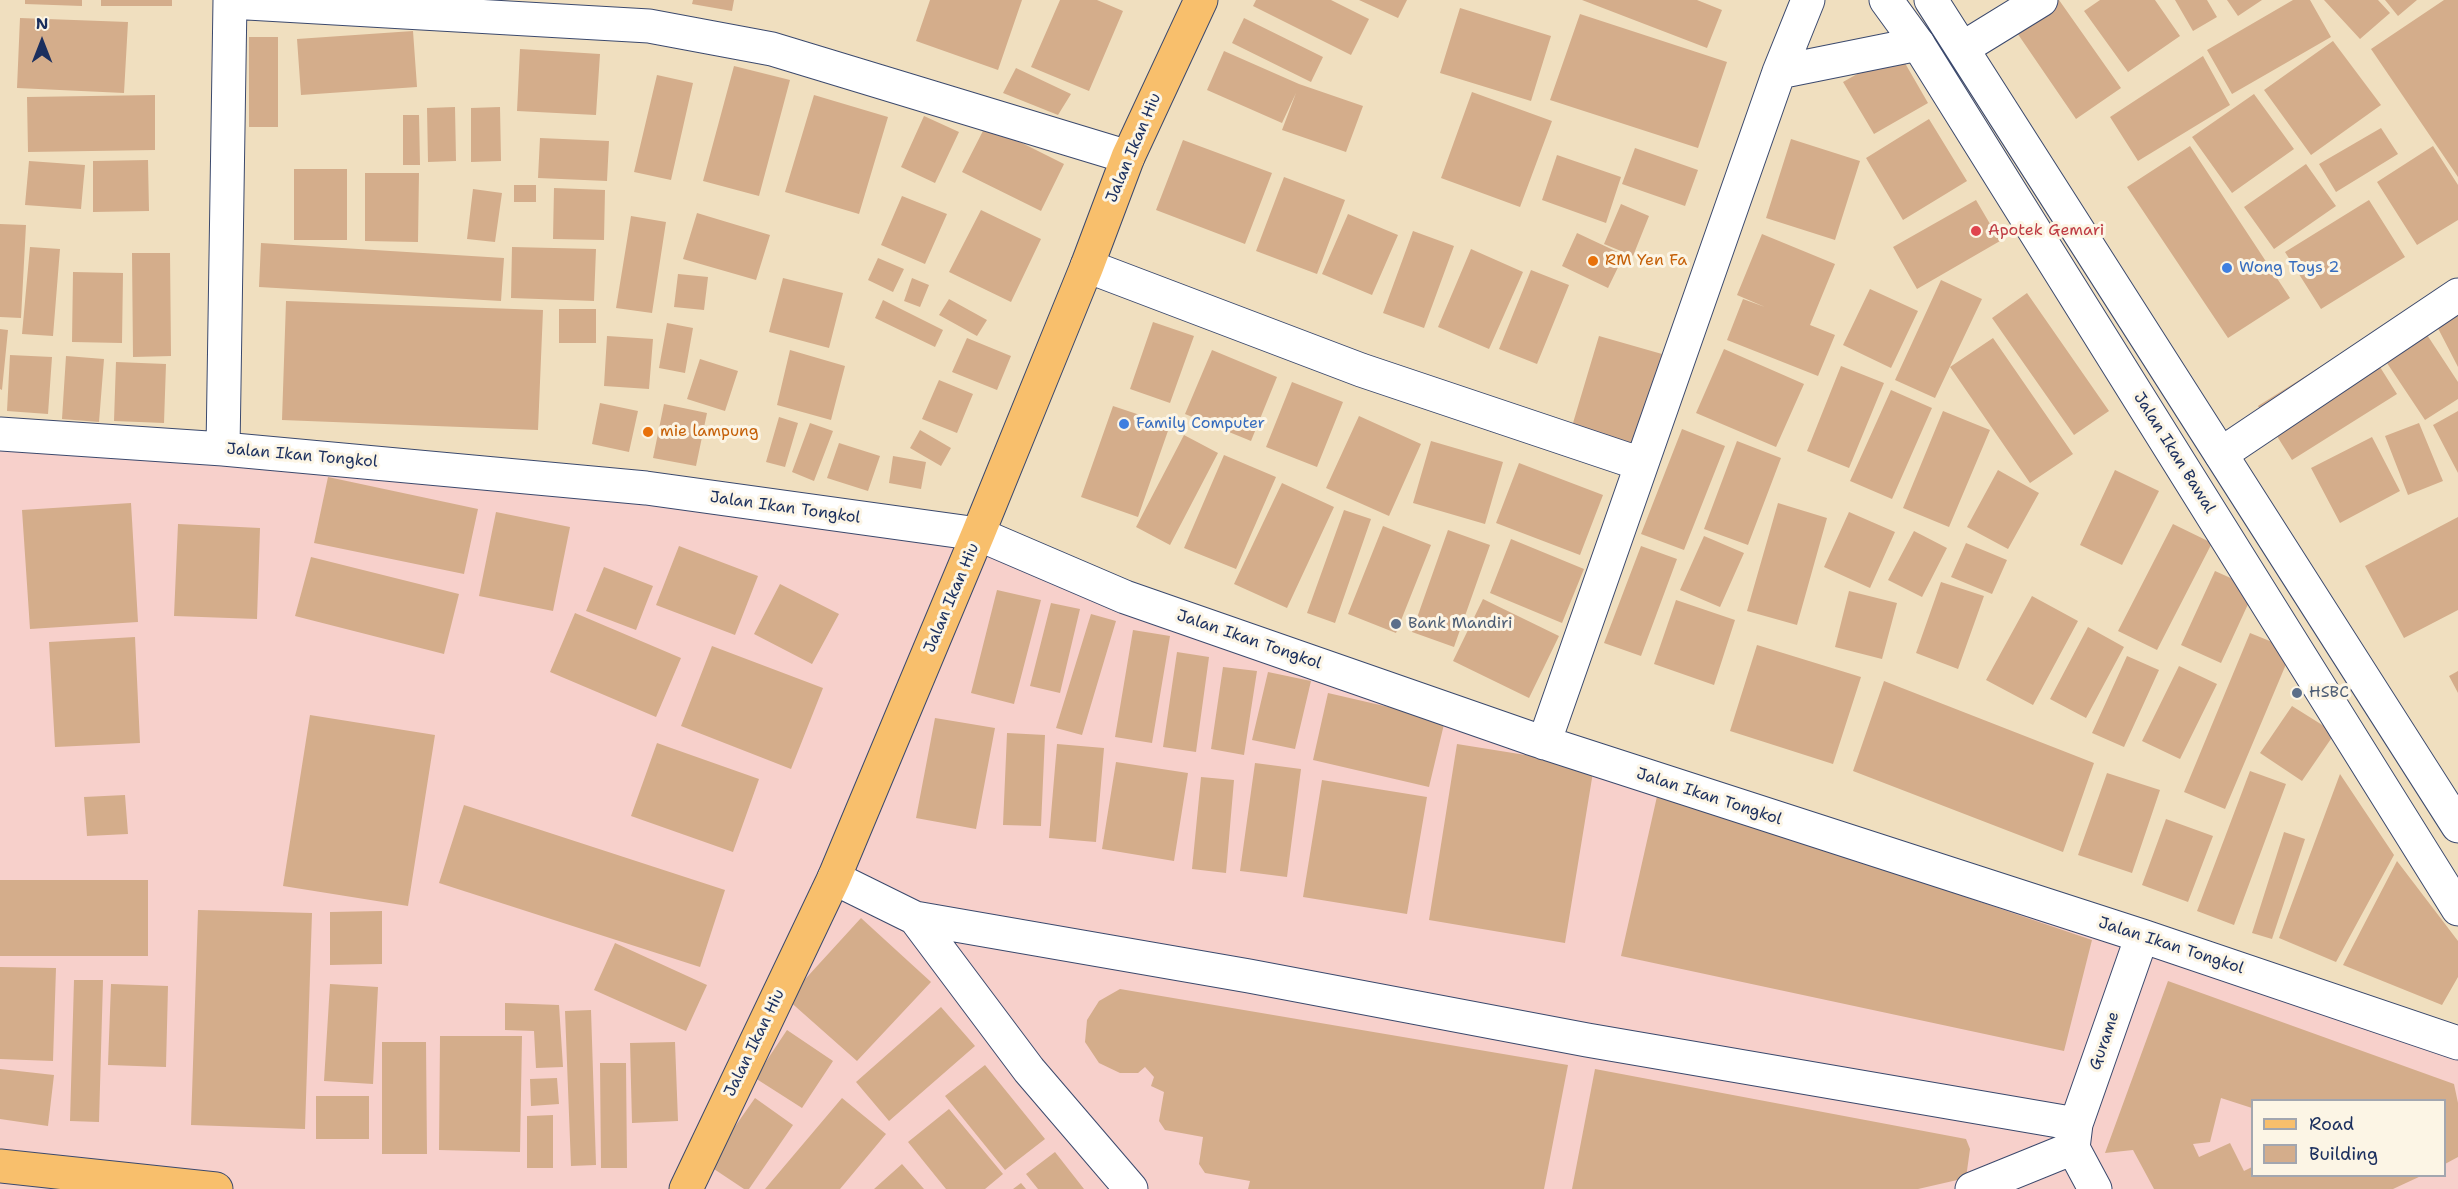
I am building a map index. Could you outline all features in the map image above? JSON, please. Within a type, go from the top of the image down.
[{"type":"main road","name":"Jalan Ikan Hiu","points":[[686,1189],[834,878],[978,534],[1087,266],[1128,156],[1201,0]]},
{"type":"main road","points":[[0,1166],[216,1189]]},
{"type":"street","points":[[1544,743],[1779,72],[1808,0]]},
{"type":"street","name":"Jalan Ikan Bawal","points":[[1886,0],[1918,44],[2458,909]]},
{"type":"street","points":[[1931,0],[2458,826]]},
{"type":"street","points":[[1963,48],[2041,0]]},
{"type":"street","points":[[223,449],[230,1],[649,27],[772,49],[1128,156]]},
{"type":"street","points":[[1779,72],[1918,44]]},
{"type":"street","points":[[1087,266],[1361,370],[1641,464]]},
{"type":"street","points":[[2221,454],[2458,295]]},
{"type":"street","name":"Jalan Ikan Tongkol","points":[[0,434],[223,449],[646,488],[978,534],[1125,597],[1544,743],[2142,936],[2458,1043]]},
{"type":"street","points":[[834,878],[915,918],[1249,976],[2075,1136]]},
{"type":"street","points":[[915,918],[1029,1070],[1131,1189]]},
{"type":"street","name":"Gurame","points":[[2075,1136],[2142,936]]},
{"type":"street","points":[[1972,1189],[2075,1136]]},
{"type":"street","points":[[2075,1136],[2095,1189]]},
{"type":"shaded area","points":[[0,421],[962,532],[2458,1048],[2458,1189],[0,1189]]},
{"type":"building","points":[[25,0],[82,0],[82,6],[25,4]]},
{"type":"building","points":[[101,0],[172,0],[172,6],[101,6]]},
{"type":"building","points":[[693,0],[734,0],[732,11],[692,4]]},
{"type":"building","points":[[930,0],[1022,0],[998,70],[916,41]]},
{"type":"building","points":[[1060,0],[1097,0],[1123,11],[1089,91],[1031,67]]},
{"type":"building","points":[[1256,0],[1331,0],[1369,19],[1351,55],[1253,6]]},
{"type":"building","points":[[1359,0],[1407,0],[1398,18]]},
{"type":"building","points":[[1582,0],[1697,0],[1722,10],[1707,48]]},
{"type":"building","points":[[2047,0],[2059,0],[2121,88],[2076,119],[2011,24]]},
{"type":"building","points":[[2100,0],[2155,0],[2180,36],[2128,72],[2084,11]]},
{"type":"building","points":[[2175,0],[2207,0],[2217,17],[2193,31]]},
{"type":"building","points":[[2227,0],[2262,0],[2238,16]]},
{"type":"building","points":[[2293,0],[2310,0],[2331,37],[2232,94],[2207,50]]},
{"type":"building","points":[[2324,0],[2378,0],[2390,13],[2360,39]]},
{"type":"building","points":[[2385,0],[2417,0],[2398,16]]},
{"type":"building","points":[[2444,0],[2458,0],[2458,177],[2371,49]]},
{"type":"building","points":[[1460,8],[1551,36],[1531,101],[1440,73]]},
{"type":"building","points":[[1580,14],[1727,62],[1698,148],[1550,100]]},
{"type":"building","points":[[20,18],[128,22],[124,93],[17,88]]},
{"type":"building","points":[[1244,18],[1323,57],[1311,82],[1232,43]]},
{"type":"building","points":[[413,31],[417,87],[301,95],[297,39]]},
{"type":"building","points":[[249,37],[278,37],[278,127],[249,127]]},
{"type":"building","points":[[2333,41],[2381,105],[2311,155],[2264,90]]},
{"type":"building","points":[[520,49],[600,54],[596,115],[517,111]]},
{"type":"building","points":[[1224,51],[1299,84],[1363,106],[1346,152],[1282,130],[1296,93],[1282,123],[1207,90]]},
{"type":"building","points":[[1898,51],[1928,103],[1874,134],[1843,82]]},
{"type":"building","points":[[2203,56],[2230,105],[2138,161],[2110,117]]},
{"type":"building","points":[[734,66],[790,80],[759,196],[703,181]]},
{"type":"building","points":[[1016,68],[1071,94],[1058,115],[1003,93]]},
{"type":"building","points":[[657,75],[693,83],[671,180],[634,172]]},
{"type":"building","points":[[1472,92],[1552,121],[1520,207],[1441,178]]},
{"type":"building","points":[[2254,94],[2294,149],[2232,193],[2192,137]]},
{"type":"building","points":[[155,95],[155,150],[28,152],[27,97]]},
{"type":"building","points":[[814,95],[888,117],[859,214],[785,192]]},
{"type":"building","points":[[455,107],[456,161],[428,162],[427,108]]},
{"type":"building","points":[[500,107],[501,161],[471,162],[471,108]]},
{"type":"building","points":[[403,115],[419,115],[420,165],[403,165]]},
{"type":"building","points":[[924,116],[959,132],[935,183],[901,167]]},
{"type":"building","points":[[1929,119],[1967,181],[1903,220],[1866,158]]},
{"type":"building","points":[[986,125],[1064,164],[1041,211],[962,172]]},
{"type":"building","points":[[2381,128],[2398,154],[2336,192],[2319,164]]},
{"type":"building","points":[[540,138],[609,141],[607,181],[538,178]]},
{"type":"building","points":[[1791,139],[1860,161],[1835,240],[1766,218]]},
{"type":"building","points":[[1183,140],[1272,173],[1245,244],[1156,210]]},
{"type":"building","points":[[2190,146],[2290,298],[2228,338],[2127,187]]},
{"type":"building","points":[[2433,146],[2458,185],[2458,220],[2417,245],[2377,182]]},
{"type":"building","points":[[1635,148],[1698,170],[1685,206],[1622,184]]},
{"type":"building","points":[[1557,155],[1621,177],[1606,223],[1542,200]]},
{"type":"building","points":[[148,160],[149,211],[93,212],[93,161]]},
{"type":"building","points":[[29,161],[85,165],[81,209],[25,205]]},
{"type":"building","points":[[2306,164],[2336,206],[2274,249],[2244,207]]},
{"type":"building","points":[[294,169],[347,169],[347,240],[294,240]]},
{"type":"building","points":[[365,173],[419,173],[418,242],[365,241]]},
{"type":"building","points":[[1284,177],[1345,200],[1317,274],[1256,251]]},
{"type":"building","points":[[514,185],[536,185],[536,202],[514,202]]},
{"type":"building","points":[[554,188],[605,190],[604,240],[553,239]]},
{"type":"building","points":[[473,189],[502,193],[495,242],[467,239]]},
{"type":"building","points":[[902,196],[947,214],[925,264],[881,245]]},
{"type":"building","points":[[1976,200],[2000,241],[1917,289],[1893,247]]},
{"type":"building","points":[[2369,200],[2405,257],[2321,309],[2285,252]]},
{"type":"building","points":[[1621,204],[1649,216],[1633,256],[1604,244]]},
{"type":"building","points":[[981,210],[1041,239],[1011,302],[949,272]]},
{"type":"building","points":[[697,213],[770,235],[756,280],[683,259]]},
{"type":"building","points":[[1348,214],[1398,235],[1372,295],[1322,274]]},
{"type":"building","points":[[631,216],[666,222],[652,313],[616,308]]},
{"type":"building","points":[[0,224],[26,225],[21,318],[0,317]]},
{"type":"building","points":[[1413,231],[1454,246],[1424,328],[1383,313]]},
{"type":"building","name":"RM Yen Fa","points":[[1577,233],[1624,255],[1608,288],[1562,266]]},
{"type":"building","points":[[1762,234],[1835,264],[1810,325],[1835,335],[1818,376],[1727,340],[1743,299],[1765,307],[1737,295]]},
{"type":"building","points":[[261,243],[504,258],[501,301],[259,287]]},
{"type":"building","points":[[30,247],[60,249],[53,336],[22,334]]},
{"type":"building","points":[[512,247],[596,249],[594,301],[511,298]]},
{"type":"building","points":[[1471,249],[1523,272],[1489,349],[1438,327]]},
{"type":"building","points":[[132,253],[170,253],[171,356],[133,357]]},
{"type":"building","points":[[878,258],[904,269],[893,292],[868,280]]},
{"type":"building","points":[[1531,270],[1569,285],[1537,364],[1499,349]]},
{"type":"building","points":[[73,272],[123,273],[122,343],[72,342]]},
{"type":"building","points":[[678,274],[708,277],[704,310],[674,307]]},
{"type":"building","points":[[783,278],[843,293],[829,348],[769,332]]},
{"type":"building","points":[[912,278],[929,285],[920,307],[904,301]]},
{"type":"building","points":[[1941,280],[1982,299],[1935,398],[1895,380]]},
{"type":"building","points":[[1870,289],[1918,311],[1891,368],[1843,345]]},
{"type":"building","points":[[2458,291],[2458,367],[2427,307]]},
{"type":"building","points":[[2027,293],[2109,411],[2074,435],[1992,318]]},
{"type":"building","points":[[949,299],[987,320],[977,336],[939,315]]},
{"type":"building","points":[[883,300],[943,330],[935,347],[875,318]]},
{"type":"building","points":[[286,301],[543,310],[538,430],[282,420]]},
{"type":"building","points":[[559,309],[596,309],[596,343],[559,343]]},
{"type":"building","points":[[2412,312],[2458,382],[2458,399],[2425,420],[2371,339]]},
{"type":"building","points":[[1153,322],[1194,336],[1170,403],[1130,389]]},
{"type":"building","points":[[667,323],[693,328],[685,373],[659,368]]},
{"type":"building","points":[[0,329],[8,330],[2,390],[0,389]]},
{"type":"building","points":[[607,336],[653,339],[649,389],[604,386]]},
{"type":"building","points":[[1599,336],[1662,354],[1633,451],[1570,433]]},
{"type":"building","points":[[967,338],[1011,356],[997,390],[952,372]]},
{"type":"building","points":[[1993,338],[2073,454],[2030,483],[1950,367]]},
{"type":"building","points":[[2363,340],[2397,394],[2292,460],[2258,406]]},
{"type":"building","points":[[1724,349],[1804,384],[1776,447],[1696,413]]},
{"type":"building","points":[[790,350],[845,366],[831,420],[777,405]]},
{"type":"building","points":[[1212,350],[1277,377],[1251,441],[1185,414]]},
{"type":"building","points":[[10,355],[52,357],[48,414],[7,411]]},
{"type":"building","points":[[66,356],[104,359],[99,422],[62,419]]},
{"type":"building","points":[[700,359],[738,371],[725,411],[687,399]]},
{"type":"building","points":[[116,362],[166,364],[164,423],[114,421]]},
{"type":"building","points":[[1841,366],[1884,383],[1849,468],[1807,451]]},
{"type":"building","points":[[939,380],[973,394],[957,433],[922,419]]},
{"type":"building","points":[[1292,382],[1343,402],[1317,467],[1266,447]]},
{"type":"building","points":[[1891,390],[1932,408],[1892,499],[1850,481]]},
{"type":"building","points":[[600,403],[638,411],[629,452],[592,444]]},
{"type":"building","points":[[664,404],[707,413],[696,466],[653,458]]},
{"type":"building","points":[[1113,406],[1170,425],[1138,517],[1081,497]]},
{"type":"building","points":[[1943,411],[1990,430],[1949,527],[1903,508]]},
{"type":"building","points":[[2458,411],[2458,473],[2433,425]]},
{"type":"building","points":[[1359,416],[1421,444],[1389,516],[1326,488]]},
{"type":"building","points":[[779,417],[798,423],[785,467],[766,462]]},
{"type":"building","points":[[810,423],[833,431],[814,481],[792,472]]},
{"type":"building","points":[[2419,423],[2443,481],[2408,495],[2385,436]]},
{"type":"building","points":[[1682,429],[1725,446],[1684,550],[1641,534]]},
{"type":"building","points":[[920,430],[951,448],[941,466],[910,448]]},
{"type":"building","points":[[1184,435],[1218,453],[1170,545],[1136,527]]},
{"type":"building","points":[[2372,437],[2400,491],[2340,523],[2311,468]]},
{"type":"building","points":[[1431,441],[1503,462],[1485,524],[1413,503]]},
{"type":"building","points":[[1737,441],[1781,458],[1748,545],[1704,529]]},
{"type":"building","points":[[839,443],[880,456],[868,491],[827,478]]},
{"type":"building","points":[[1224,455],[1276,477],[1236,569],[1184,548]]},
{"type":"building","points":[[893,456],[926,462],[921,489],[889,483]]},
{"type":"building","points":[[1519,463],[1603,495],[1580,555],[1496,523]]},
{"type":"building","points":[[1998,470],[2039,493],[2008,549],[1967,527]]},
{"type":"building","points":[[2115,470],[2159,491],[2122,565],[2080,545]]},
{"type":"building","points":[[328,477],[478,509],[464,574],[314,543]]},
{"type":"building","points":[[1282,483],[1334,507],[1287,608],[1234,584]]},
{"type":"building","points":[[131,503],[138,622],[30,629],[22,510]]},
{"type":"building","points":[[1778,503],[1827,518],[1797,625],[1747,611]]},
{"type":"building","points":[[1344,510],[1371,519],[1335,623],[1307,613]]},
{"type":"building","points":[[496,512],[570,527],[553,611],[479,596]]},
{"type":"building","points":[[1849,512],[1895,532],[1870,588],[1824,567]]},
{"type":"building","points":[[2458,517],[2458,610],[2404,638],[2365,566]]},
{"type":"building","points":[[178,524],[260,528],[257,619],[174,616]]},
{"type":"building","points":[[2173,524],[2212,543],[2157,650],[2118,631]]},
{"type":"building","points":[[1383,526],[1431,545],[1396,633],[1348,614]]},
{"type":"building","points":[[1448,530],[1490,545],[1454,647],[1412,632]]},
{"type":"building","points":[[1914,531],[1947,548],[1922,597],[1888,580]]},
{"type":"building","points":[[1704,536],[1744,553],[1720,607],[1680,590]]},
{"type":"building","points":[[1511,539],[1584,569],[1562,623],[1490,593]]},
{"type":"building","points":[[1966,543],[2007,560],[1992,594],[1951,577]]},
{"type":"building","points":[[679,546],[758,576],[735,635],[656,605]]},
{"type":"building","points":[[1641,546],[1677,559],[1641,656],[1604,643]]},
{"type":"building","points":[[311,557],[459,594],[444,654],[295,616]]},
{"type":"building","points":[[604,567],[653,586],[636,630],[586,611]]},
{"type":"building","points":[[2215,571],[2255,589],[2221,663],[2181,645]]},
{"type":"building","points":[[1941,582],[1984,596],[1958,669],[1916,653]]},
{"type":"building","points":[[780,584],[839,614],[812,664],[754,634]]},
{"type":"building","points":[[997,590],[1041,600],[1014,704],[971,693]]},
{"type":"building","points":[[1849,591],[1897,603],[1882,659],[1835,647]]},
{"type":"building","points":[[2032,596],[2078,621],[2033,705],[1986,680]]},
{"type":"building","points":[[1483,599],[1559,636],[1529,698],[1453,661]]},
{"type":"building","points":[[1676,600],[1735,620],[1714,685],[1654,664]]},
{"type":"building","points":[[1051,603],[1080,609],[1060,693],[1030,686]]},
{"type":"building","points":[[575,613],[681,658],[656,717],[550,672]]},
{"type":"building","points":[[1091,614],[1116,621],[1082,735],[1056,728]]},
{"type":"building","points":[[2088,627],[2124,647],[2086,718],[2050,699]]},
{"type":"building","points":[[1133,630],[1170,636],[1152,743],[1115,737]]},
{"type":"building","points":[[2250,633],[2292,650],[2225,809],[2184,792]]},
{"type":"building","points":[[135,637],[140,743],[55,747],[49,642]]},
{"type":"building","points":[[1757,645],[1861,677],[1833,764],[1730,731]]},
{"type":"building","points":[[712,646],[823,688],[791,769],[681,726]]},
{"type":"building","points":[[1177,652],[1209,657],[1196,752],[1163,747]]},
{"type":"building","points":[[2127,656],[2159,670],[2124,747],[2092,733]]},
{"type":"building","points":[[2179,666],[2217,684],[2180,759],[2142,741]]},
{"type":"building","points":[[1223,667],[1257,671],[1244,755],[1211,749]]},
{"type":"building","points":[[2458,671],[2458,693],[2449,676]]},
{"type":"building","points":[[1268,672],[1311,681],[1295,749],[1252,740]]},
{"type":"building","points":[[1884,681],[2094,763],[2063,852],[1853,771]]},
{"type":"building","points":[[1328,693],[1445,720],[1429,787],[1313,760]]},
{"type":"building","points":[[2292,706],[2335,733],[2302,781],[2260,753]]},
{"type":"building","points":[[310,715],[435,735],[408,906],[283,886]]},
{"type":"building","points":[[935,718],[995,728],[976,829],[916,818]]},
{"type":"building","points":[[1007,733],[1045,735],[1041,826],[1003,825]]},
{"type":"building","points":[[657,743],[759,779],[733,852],[631,816]]},
{"type":"building","points":[[1057,744],[1104,748],[1096,842],[1049,838]]},
{"type":"building","points":[[1457,744],[1594,766],[1565,943],[1429,920]]},
{"type":"building","points":[[1116,762],[1188,773],[1174,861],[1102,849]]},
{"type":"building","points":[[1255,763],[1301,769],[1287,877],[1240,871]]},
{"type":"building","points":[[2250,771],[2286,784],[2234,925],[2197,911]]},
{"type":"building","points":[[2107,773],[2160,790],[2132,873],[2078,855]]},
{"type":"building","points":[[2340,774],[2394,855],[2336,962],[2279,938]]},
{"type":"building","points":[[1201,777],[1234,780],[1226,873],[1192,869]]},
{"type":"building","points":[[1322,780],[1427,797],[1407,914],[1303,897]]},
{"type":"building","points":[[1658,792],[2092,940],[2064,1051],[1621,956]]},
{"type":"building","points":[[125,795],[128,834],[87,836],[84,797]]},
{"type":"building","points":[[464,805],[725,890],[700,967],[439,883]]},
{"type":"building","points":[[2166,819],[2213,836],[2188,902],[2142,885]]},
{"type":"building","points":[[2284,832],[2305,839],[2272,939],[2252,933]]},
{"type":"building","points":[[2397,861],[2458,941],[2458,977],[2442,1005],[2343,965]]},
{"type":"building","points":[[0,880],[148,880],[148,956],[0,956]]},
{"type":"building","points":[[198,910],[312,913],[305,1129],[191,1125]]},
{"type":"building","points":[[382,911],[382,964],[330,965],[330,912]]},
{"type":"building","points":[[861,918],[931,982],[857,1061],[787,999]]},
{"type":"building","points":[[615,943],[707,985],[686,1031],[594,990]]},
{"type":"building","points":[[0,967],[56,968],[53,1061],[0,1059]]},
{"type":"building","points":[[74,980],[103,980],[99,1122],[70,1121]]},
{"type":"building","points":[[2168,981],[2454,1084],[2458,1103],[2458,1157],[2446,1163],[2446,1099],[2251,1099],[2251,1108],[2221,1098],[2210,1142],[2193,1144],[2199,1157],[2230,1143],[2244,1171],[2251,1168],[2251,1177],[2419,1177],[2393,1189],[2154,1189],[2133,1150],[2105,1153]]},
{"type":"building","points":[[111,984],[168,986],[166,1067],[108,1065]]},
{"type":"building","points":[[330,984],[378,987],[373,1084],[324,1081]]},
{"type":"building","points":[[1120,989],[1568,1065],[1544,1189],[1248,1189],[1250,1181],[1205,1173],[1199,1164],[1203,1137],[1165,1130],[1159,1121],[1164,1092],[1151,1086],[1154,1077],[1145,1067],[1138,1073],[1120,1073],[1099,1063],[1085,1042],[1087,1020],[1099,1001]]},
{"type":"building","points":[[505,1003],[559,1005],[563,1067],[536,1068],[534,1031],[505,1030]]},
{"type":"building","points":[[941,1007],[975,1046],[889,1121],[856,1082]]},
{"type":"building","points":[[591,1010],[596,1165],[571,1166],[565,1011]]},
{"type":"building","points":[[787,1030],[833,1061],[802,1108],[755,1078]]},
{"type":"building","points":[[440,1036],[522,1036],[520,1152],[439,1150]]},
{"type":"building","points":[[382,1042],[426,1042],[427,1154],[382,1154]]},
{"type":"building","points":[[675,1042],[678,1121],[632,1123],[630,1043]]},
{"type":"building","points":[[600,1063],[626,1063],[627,1168],[601,1168]]},
{"type":"building","points":[[985,1065],[1045,1139],[1005,1170],[945,1096]]},
{"type":"building","points":[[0,1069],[54,1075],[48,1126],[0,1119]]},
{"type":"building","points":[[1595,1069],[1966,1139],[1970,1149],[1966,1178],[1918,1189],[1572,1189]]},
{"type":"building","points":[[557,1078],[559,1104],[531,1106],[530,1079]]},
{"type":"building","points":[[316,1096],[369,1096],[369,1139],[316,1139]]},
{"type":"building","points":[[755,1098],[793,1125],[749,1189],[744,1189],[708,1165]]},
{"type":"building","points":[[842,1098],[886,1134],[840,1189],[765,1189]]},
{"type":"building","points":[[949,1109],[1003,1174],[985,1189],[946,1189],[908,1142]]},
{"type":"building","points":[[553,1115],[553,1168],[527,1168],[527,1116]]},
{"type":"building","points":[[1055,1152],[1084,1189],[1038,1189],[1026,1174]]},
{"type":"building","points":[[902,1164],[924,1189],[874,1189]]},
{"type":"building","points":[[1021,1183],[1026,1189],[1013,1189]]},
{"type":"place","name":"Apotek Gemari","points":[[1976,231]]},
{"type":"place","name":"RM Yen Fa","points":[[1593,261]]},
{"type":"place","name":"Wong Toys 2","points":[[2227,268]]},
{"type":"place","name":"Family Computer","points":[[1124,424]]},
{"type":"place","name":"mie lampung","points":[[648,432]]},
{"type":"place","name":"Bank Mandiri","points":[[1396,624]]},
{"type":"place","name":"HSBC","points":[[2297,693]]}]
